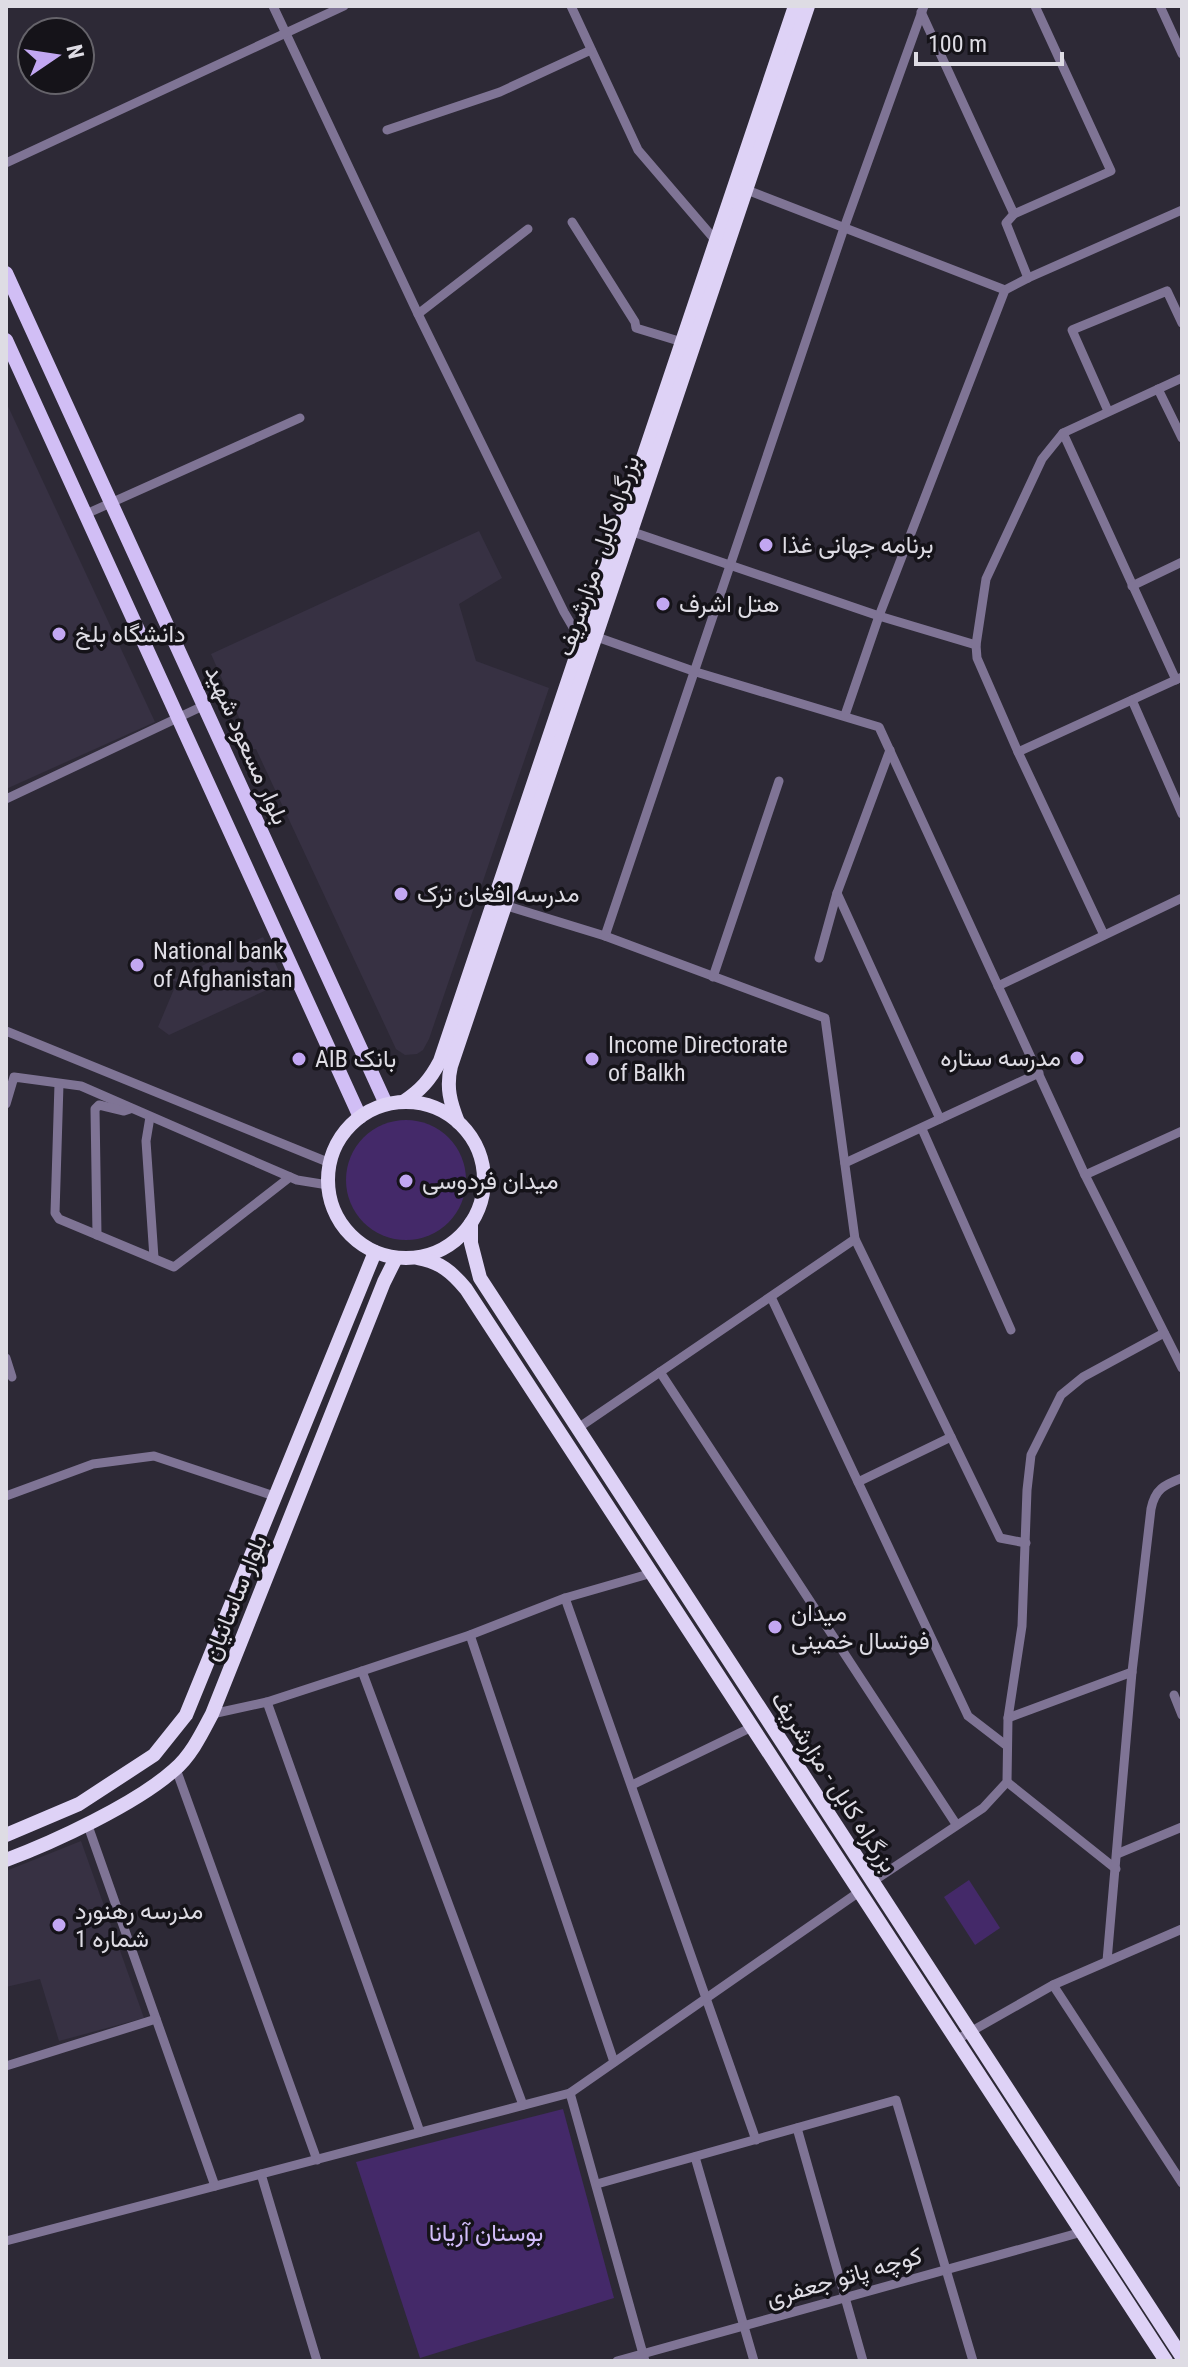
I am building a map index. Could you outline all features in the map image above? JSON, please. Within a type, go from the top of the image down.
[{"type":"highway","name":"بزرگراه کابل - مزارشریف","points":[[403,1102],[421,1091],[431,1079],[504,905],[682,342],[795,6]]},
{"type":"highway","name":"بزرگراه کابل - مزارشریف","points":[[458,1122],[450,1102],[448,1082],[470,991],[588,638],[630,531],[808,6]]},
{"type":"highway","points":[[403,1102],[433,1107],[458,1122],[472,1139],[483,1170],[481,1203],[471,1223],[457,1239],[439,1251],[418,1258],[396,1258],[360,1244],[343,1225],[331,1202],[328,1185],[330,1163],[341,1137],[360,1117],[386,1104],[403,1102]]},
{"type":"highway","name":"بزرگراه کابل - مزارشریف","points":[[471,1223],[471,1243],[480,1278],[872,1882],[1082,2232],[1166,2361]]},
{"type":"highway","name":"بلوار ساسانیان","points":[[6,1835],[79,1804],[154,1755],[186,1715],[375,1252]]},
{"type":"highway","name":"بلوار ساسانیان","points":[[6,1860],[87,1823],[138,1795],[176,1769],[200,1737],[396,1258]]},
{"type":"highway","name":"بزرگراه کابل - مزارشریف","points":[[418,1258],[436,1261],[452,1272],[466,1289],[859,1892],[962,2036],[1182,2357]]},
{"type":"main road","name":"بلوار مسعود شهید","points":[[8,282],[386,1104]]},
{"type":"main road","name":"بلوار مسعود شهید","points":[[6,340],[360,1117]]},
{"type":"street","points":[[273,6],[418,314],[564,612],[588,638],[879,727],[1085,1175],[1182,1368]]},
{"type":"street","points":[[6,163],[344,6]]},
{"type":"street","points":[[571,6],[638,150],[716,241]]},
{"type":"street","points":[[1028,278],[1006,223],[1014,214],[1111,171],[1035,6]]},
{"type":"street","points":[[1160,6],[1182,54]]},
{"type":"street","points":[[923,9],[1014,214]]},
{"type":"street","points":[[605,936],[844,228],[923,9]]},
{"type":"street","points":[[387,130],[500,92],[591,50]]},
{"type":"street","points":[[747,190],[1005,290]]},
{"type":"street","points":[[845,715],[879,616],[1005,290],[1182,210]]},
{"type":"street","points":[[572,222],[636,328],[682,342]]},
{"type":"street","points":[[418,314],[528,229]]},
{"type":"street","points":[[1108,411],[1072,330],[1167,291],[1182,323]]},
{"type":"street","points":[[1104,935],[1018,752],[977,658],[976,645],[986,579],[1042,459],[1063,433],[1182,378]]},
{"type":"street","points":[[1158,389],[1182,438]]},
{"type":"street","points":[[86,514],[300,418]]},
{"type":"street","points":[[1018,752],[1179,678],[1132,586],[1063,433]]},
{"type":"street","points":[[630,531],[879,616],[976,645]]},
{"type":"street","points":[[1132,586],[1182,562]]},
{"type":"street","points":[[1132,700],[1182,814]]},
{"type":"street","points":[[6,799],[205,705]]},
{"type":"street","points":[[819,958],[837,893],[890,750]]},
{"type":"street","points":[[713,977],[779,781]]},
{"type":"street","points":[[837,893],[940,1119]]},
{"type":"street","points":[[998,986],[1182,898]]},
{"type":"street","points":[[504,905],[605,936],[825,1018],[855,1239],[1000,1538],[1026,1543]]},
{"type":"street","points":[[6,1031],[330,1163]]},
{"type":"street","points":[[845,1163],[1039,1073]]},
{"type":"street","points":[[6,1104],[14,1077],[81,1086],[290,1177],[328,1185]]},
{"type":"street","points":[[59,1084],[55,1213],[59,1219],[174,1267],[290,1177]]},
{"type":"street","points":[[97,1235],[95,1109],[99,1105],[124,1111],[132,1109]]},
{"type":"street","points":[[150,1117],[146,1141],[154,1258]]},
{"type":"street","points":[[922,1129],[1011,1330]]},
{"type":"street","points":[[1085,1175],[1182,1131]]},
{"type":"street","points":[[578,1428],[855,1239]]},
{"type":"street","points":[[771,1297],[968,1716],[1007,1746]]},
{"type":"street","points":[[872,1882],[983,1808],[1007,1782],[1008,1718],[1022,1626],[1031,1455],[1061,1395],[1083,1377],[1164,1333]]},
{"type":"street","points":[[6,1358],[12,1377]]},
{"type":"street","points":[[660,1372],[956,1824]]},
{"type":"street","points":[[858,1482],[951,1437]]},
{"type":"street","points":[[6,1496],[93,1464],[154,1456],[277,1497]]},
{"type":"street","points":[[1107,1961],[1132,1672],[1153,1498],[1160,1487],[1182,1478]]},
{"type":"street","points":[[212,1714],[267,1702],[470,1635],[565,1598],[652,1573]]},
{"type":"street","points":[[565,1598],[756,2140]]},
{"type":"street","points":[[470,1635],[614,2062]]},
{"type":"street","points":[[362,1671],[523,2105]]},
{"type":"street","points":[[1008,1718],[1132,1672]]},
{"type":"street","points":[[1174,1695],[1182,1715]]},
{"type":"street","points":[[267,1702],[420,2132]]},
{"type":"street","points":[[632,1785],[752,1727]]},
{"type":"street","points":[[176,1769],[317,2160]]},
{"type":"street","points":[[1007,1782],[1116,1869]]},
{"type":"street","points":[[87,1823],[215,2186]]},
{"type":"street","points":[[1117,1854],[1182,1827]]},
{"type":"street","points":[[6,2241],[570,2093],[859,1892]]},
{"type":"street","points":[[962,2036],[1053,1985],[1182,1929]]},
{"type":"street","points":[[1053,1985],[1182,2183]]},
{"type":"street","points":[[6,2066],[156,2019]]},
{"type":"street","points":[[570,2093],[644,2357]]},
{"type":"street","points":[[597,2184],[896,2100],[973,2361]]},
{"type":"street","points":[[797,2128],[863,2361]]},
{"type":"street","points":[[695,2157],[754,2361]]},
{"type":"street","points":[[261,2174],[317,2361]]},
{"type":"street","name":"کوچه پاتو جعفری","points":[[617,2361],[644,2357],[845,2297],[1082,2232]]},
{"type":"shaded area","name":"دانشگاه بلخ","points":[[6,402],[155,722],[6,789]]},
{"type":"shaded area","name":"مدرسه افغان ترک","points":[[479,531],[502,578],[459,604],[476,661],[549,688],[429,1039],[417,1054],[405,1055],[396,1049],[211,654]]},
{"type":"shaded area","points":[[263,937],[284,982],[169,1035],[158,1027],[177,982],[172,980]]},
{"type":"shaded area","name":"مدرسه رهنورد شماره 1","points":[[81,1841],[144,2018],[59,2041],[40,1979],[6,1987],[6,1871]]},
{"type":"green space","points":[[406,1120],[429,1125],[448,1138],[461,1157],[466,1180],[461,1203],[448,1222],[429,1235],[406,1240],[383,1235],[364,1222],[351,1203],[346,1180],[351,1157],[364,1138],[383,1125]]},
{"type":"green space","points":[[969,1880],[1000,1928],[975,1945],[944,1897]]},
{"type":"green space","name":"بوستان آریانا","points":[[563,2109],[614,2298],[420,2358],[356,2162]]},
{"type":"place","name":"برنامه جهانی غذا","points":[[766,545]]},
{"type":"place","name":"هتل اشرف","points":[[663,604]]},
{"type":"place","name":"دانشگاه بلخ","points":[[59,634]]},
{"type":"place","name":"مدرسه افغان ترک","points":[[401,894]]},
{"type":"place","name":"National bank of Afghanistan","points":[[137,965]]},
{"type":"place","name":"مدرسه ستاره","points":[[1077,1058]]},
{"type":"place","name":"AIB بانک","points":[[299,1059]]},
{"type":"place","name":"Income Directorate of Balkh","points":[[592,1059]]},
{"type":"place","name":"میدان فردوسی","points":[[406,1181]]},
{"type":"place","name":"میدان فوتسال خمینی","points":[[775,1627]]},
{"type":"place","name":"مدرسه رهنورد شماره 1","points":[[59,1925]]}]
